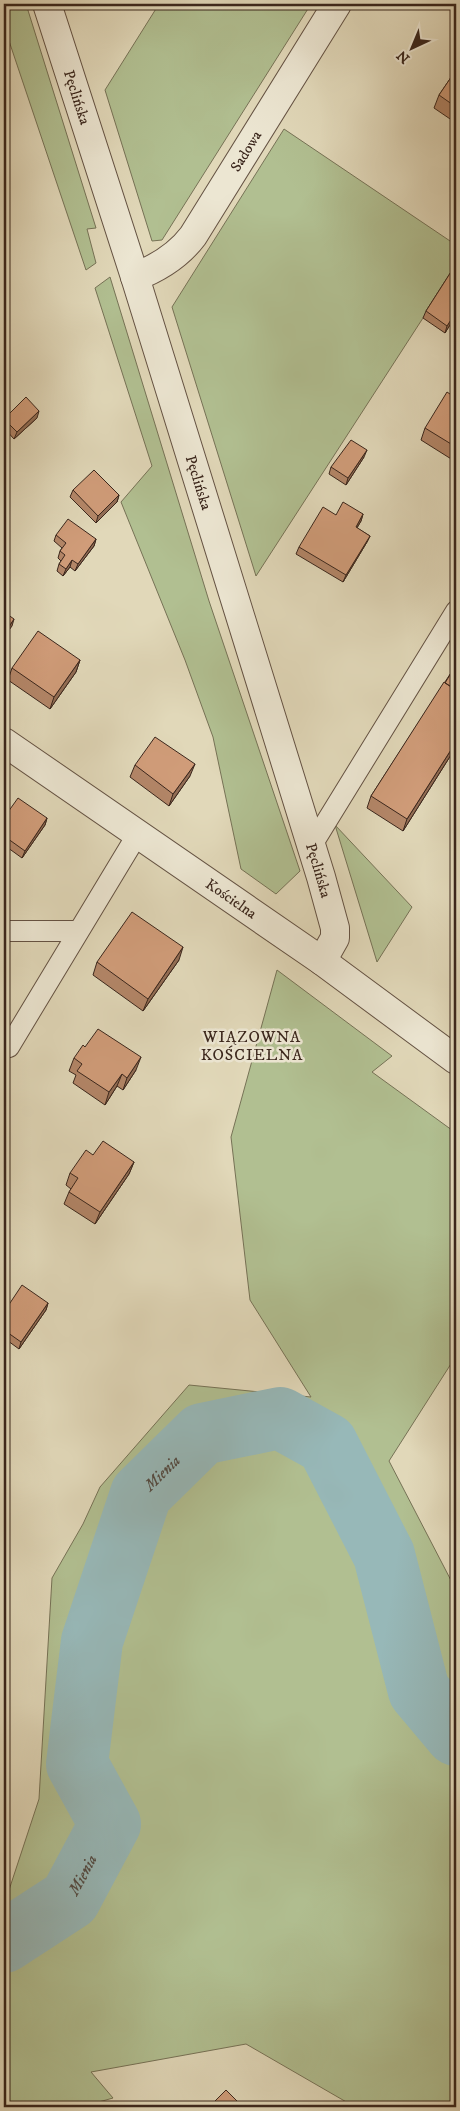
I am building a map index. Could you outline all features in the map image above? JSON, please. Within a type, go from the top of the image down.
[{"type":"street","name":"Pęclińska","points":[[47,4],[135,277],[312,845],[335,928],[335,938],[322,961]]},
{"type":"street","name":"Sadowa","points":[[135,277],[156,269],[184,248],[193,236],[337,4]]},
{"type":"street","name":"Kościelna","points":[[4,742],[322,961],[456,1060]]},
{"type":"lane","points":[[312,845],[456,611]]},
{"type":"lane","points":[[9,1047],[137,835]]},
{"type":"lane","points":[[4,931],[79,932]]},
{"type":"green space","points":[[4,4],[26,4],[96,228],[87,229],[96,263],[86,270],[4,26]]},
{"type":"green space","points":[[159,4],[311,4],[162,240],[152,241],[105,90]]},
{"type":"green space","points":[[284,129],[456,245],[456,267],[256,576],[172,307]]},
{"type":"green space","points":[[110,277],[209,601],[300,871],[276,894],[241,869],[213,737],[185,660],[121,502],[152,466],[95,288]]},
{"type":"green space","points":[[335,825],[412,907],[377,962]]},
{"type":"green space","points":[[277,970],[392,1056],[372,1072],[456,1133],[456,1356],[389,1461],[456,1590],[456,2107],[355,2107],[246,2044],[91,2072],[113,2098],[81,2107],[4,2107],[4,1895],[9,1890],[39,1799],[52,1578],[83,1524],[100,1487],[189,1385],[311,1397],[250,1300],[231,1137]]},
{"type":"building","points":[[456,70],[456,107],[439,95]]},
{"type":"building","points":[[456,264],[456,312],[447,326],[426,311]]},
{"type":"building","points":[[447,392],[456,398],[456,447],[425,428]]},
{"type":"building","points":[[26,397],[39,411],[17,432],[4,419]]},
{"type":"building","points":[[351,440],[367,450],[348,478],[331,467]]},
{"type":"building","points":[[94,470],[119,495],[98,516],[73,490]]},
{"type":"building","points":[[343,502],[363,514],[356,527],[370,536],[346,575],[299,547],[323,507],[336,515]]},
{"type":"building","points":[[68,519],[96,539],[78,564],[72,560],[66,569],[59,564],[65,555],[60,551],[66,543],[56,535]]},
{"type":"building","points":[[4,612],[14,619],[4,634]]},
{"type":"building","points":[[38,631],[80,660],[54,697],[12,668]]},
{"type":"building","points":[[456,665],[456,690],[445,683]]},
{"type":"building","points":[[444,682],[456,690],[456,742],[407,819],[371,796]]},
{"type":"building","points":[[155,737],[195,764],[173,794],[135,765]]},
{"type":"building","points":[[18,798],[47,818],[25,851],[4,836],[4,809],[8,812]]},
{"type":"building","points":[[132,912],[183,947],[148,999],[97,962]]},
{"type":"building","points":[[98,1029],[141,1057],[127,1078],[122,1074],[109,1092],[77,1071],[82,1064],[74,1058]]},
{"type":"building","points":[[4,1125],[8,1128],[4,1133]]},
{"type":"building","points":[[103,1141],[134,1162],[100,1212],[69,1192],[78,1178],[70,1173],[86,1150],[93,1155]]},
{"type":"building","points":[[22,1285],[48,1303],[21,1342],[4,1330],[4,1312]]},
{"type":"building","points":[[226,2090],[241,2105],[243,2102],[249,2107],[209,2107]]},
{"type":"waterway","name":"Mienia","points":[[4,1942],[70,1899],[110,1824],[77,1764],[92,1641],[141,1494],[202,1434],[280,1418],[327,1444],[384,1555],[419,1691],[456,1735]]},
{"type":"district","name":"WIĄZOWNA KOŚCIELNA","points":[[252,1046]]}]
